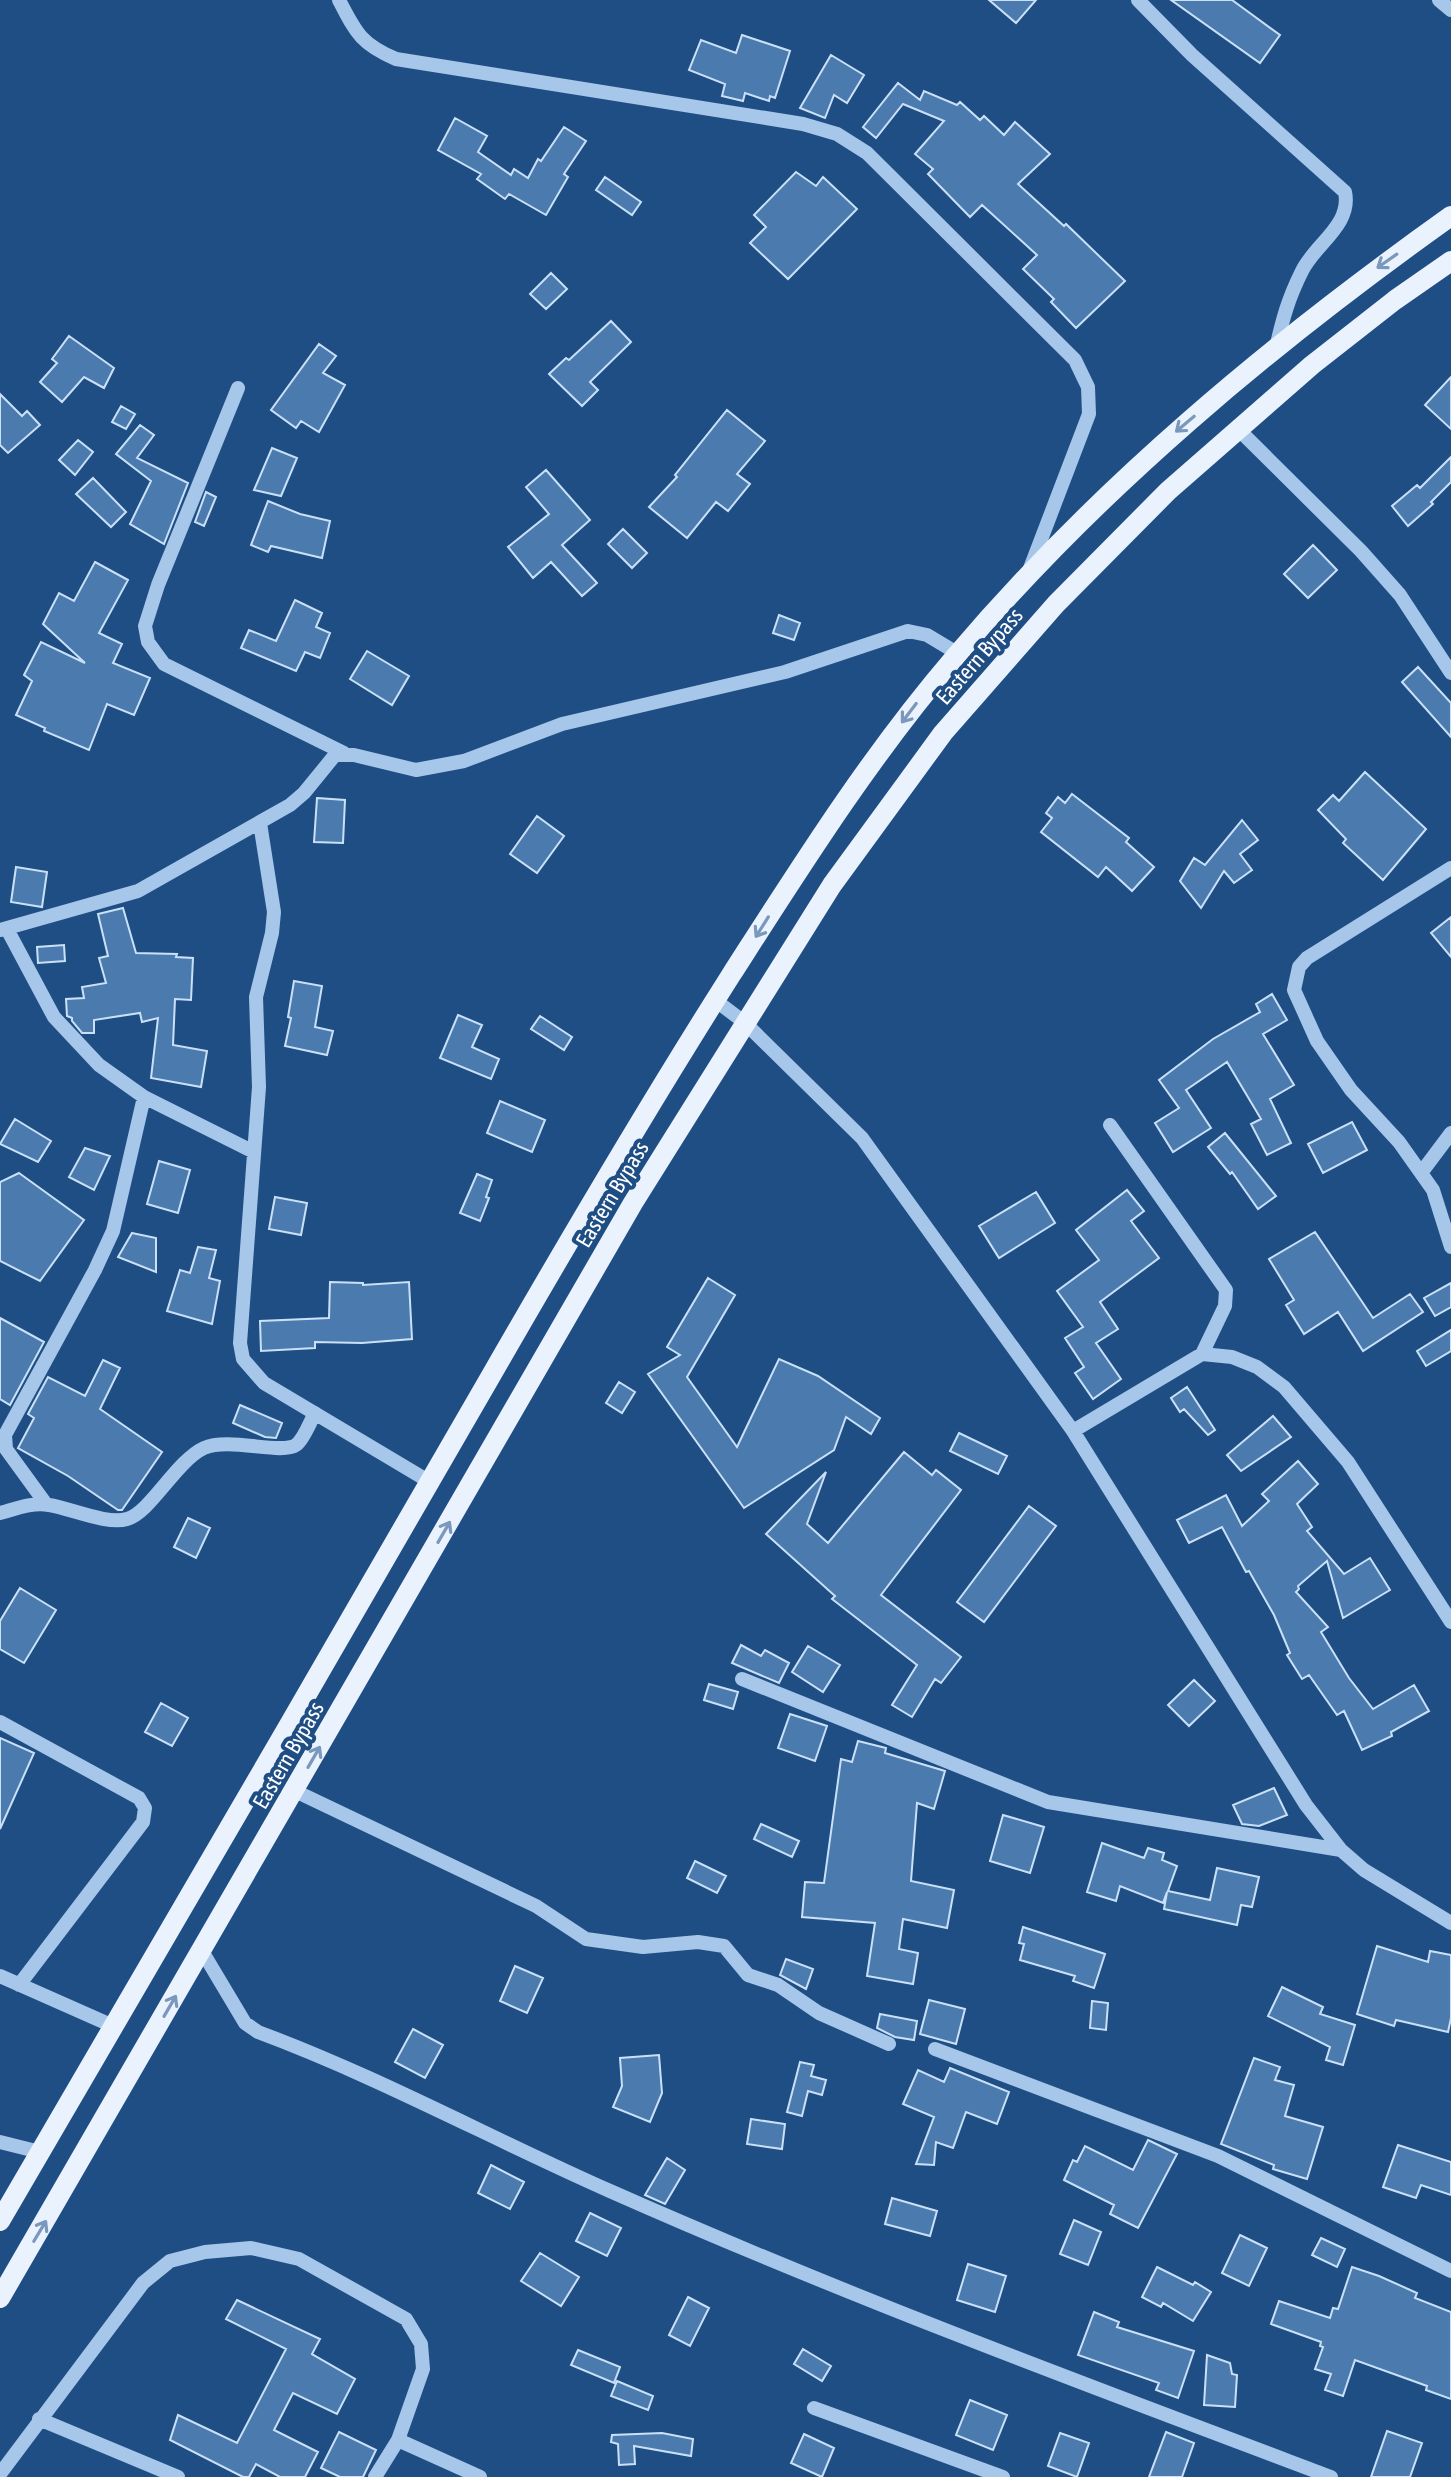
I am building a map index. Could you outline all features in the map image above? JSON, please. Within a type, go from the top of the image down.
[{"type":"main road","name":"Eastern Bypass","points":[[0,2221],[601,1184],[799,866],[912,709],[957,653],[1026,578],[1162,443],[1369,274],[1451,216]]},
{"type":"main road","name":"Eastern Bypass","points":[[0,2298],[633,1203],[832,885],[943,733],[1056,604],[1168,491],[1312,365],[1451,261]]},
{"type":"street","points":[[339,0],[356,32],[373,49],[396,59],[803,124],[837,134],[867,153],[1075,360],[1088,387],[1089,414],[1026,578]]},
{"type":"street","points":[[1138,0],[1192,55],[1345,192],[1348,204],[1344,216],[1304,266],[1285,305],[1276,348]]},
{"type":"street","points":[[1439,0],[1451,10]]},
{"type":"street","points":[[238,388],[158,585],[145,626],[148,642],[164,664],[344,753],[416,770],[464,761],[562,724],[785,672],[908,631],[927,635],[957,653]]},
{"type":"street","points":[[1239,430],[1361,551],[1400,595],[1451,673]]},
{"type":"street","points":[[254,1152],[144,1097],[99,1065],[54,1017],[3,930],[138,891],[290,805],[335,755],[344,753]]},
{"type":"street","points":[[260,823],[274,912],[256,997],[259,1087],[240,1343],[243,1359],[264,1383],[430,1482]]},
{"type":"street","points":[[1451,868],[1307,958],[1294,980],[1294,990],[1317,1041],[1351,1090],[1399,1142],[1421,1173],[1440,1208],[1451,1247]]},
{"type":"street","points":[[715,1000],[744,1022],[862,1138],[1073,1431],[1306,1805],[1341,1850],[1364,1870],[1451,1923]]},
{"type":"street","points":[[46,1504],[6,1449],[5,1435],[113,1231],[144,1097]]},
{"type":"street","points":[[1073,1431],[1202,1354],[1225,1306],[1226,1290],[1110,1125]]},
{"type":"street","points":[[1421,1173],[1451,1133]]},
{"type":"street","points":[[1202,1354],[1232,1357],[1257,1367],[1284,1387],[1348,1462],[1451,1622]]},
{"type":"street","points":[[0,1513],[46,1504],[111,1519],[127,1519],[138,1513],[184,1462],[204,1448],[226,1443],[287,1448],[297,1444],[315,1413]]},
{"type":"street","points":[[742,1679],[1048,1802],[1341,1850]]},
{"type":"street","points":[[0,1722],[139,1798],[145,1808],[143,1822],[19,1985]]},
{"type":"street","points":[[295,1791],[536,1906],[586,1939],[643,1947],[698,1942],[724,1946],[748,1975],[778,1985],[819,2013],[889,2044]]},
{"type":"street","points":[[202,1951],[245,2023],[258,2032],[357,2071],[610,2191],[911,2317],[1331,2477]]},
{"type":"street","points":[[0,1976],[113,2026]]},
{"type":"street","points":[[935,2049],[1218,2156],[1451,2271]]},
{"type":"street","points":[[0,2142],[40,2152]]},
{"type":"street","points":[[0,2474],[143,2283],[170,2261],[205,2252],[251,2248],[299,2259],[406,2319],[421,2344],[423,2369],[398,2440],[375,2477]]},
{"type":"street","points":[[814,2408],[1003,2477]]},
{"type":"street","points":[[39,2419],[178,2477]]},
{"type":"street","points":[[398,2440],[480,2477]]},
{"type":"building","points":[[989,0],[1036,0],[1016,23]]},
{"type":"building","points":[[1171,0],[1232,0],[1280,35],[1260,63]]},
{"type":"building","points":[[742,35],[790,51],[775,98],[770,96],[769,101],[745,93],[743,101],[722,96],[725,84],[689,70],[701,40],[736,53]]},
{"type":"building","points":[[831,55],[864,75],[847,103],[834,95],[825,118],[800,108]]},
{"type":"building","points":[[898,83],[920,100],[924,91],[957,105],[960,102],[980,120],[984,116],[1004,135],[1015,122],[1050,154],[1018,184],[1064,226],[1066,224],[1125,281],[1076,328],[1051,302],[1054,299],[1023,269],[1037,255],[982,205],[970,217],[928,174],[933,169],[915,154],[944,121],[903,104],[876,138],[863,127]]},
{"type":"building","points":[[455,118],[487,136],[478,152],[511,175],[514,169],[528,178],[538,159],[541,161],[564,127],[586,141],[564,174],[568,177],[546,215],[509,194],[505,199],[477,179],[481,174],[438,150]]},
{"type":"building","points":[[796,172],[816,186],[823,177],[857,209],[788,279],[750,243],[766,227],[754,215]]},
{"type":"building","points":[[605,177],[641,202],[632,215],[596,190]]},
{"type":"building","points":[[551,273],[567,289],[546,309],[530,294]]},
{"type":"building","points":[[611,321],[631,342],[590,382],[598,390],[582,406],[549,374]]},
{"type":"building","points":[[69,336],[114,368],[104,388],[84,377],[62,402],[40,382],[57,363],[52,359]]},
{"type":"building","points":[[319,344],[336,356],[323,373],[345,385],[319,432],[301,421],[296,428],[271,410]]},
{"type":"building","points":[[1451,377],[1451,429],[1425,405]]},
{"type":"building","points":[[0,394],[22,416],[27,411],[40,425],[8,453],[0,445]]},
{"type":"building","points":[[121,406],[135,414],[126,429],[112,422]]},
{"type":"building","points":[[727,410],[765,441],[737,474],[750,484],[728,511],[716,502],[687,538],[649,507],[677,477],[675,475]]},
{"type":"building","points":[[140,425],[154,435],[137,458],[188,483],[164,544],[130,524],[151,481],[116,454]]},
{"type":"building","points":[[78,440],[93,452],[75,475],[59,460]]},
{"type":"building","points":[[272,448],[297,458],[281,496],[254,490]]},
{"type":"building","points":[[1451,457],[1451,482],[1431,502],[1433,504],[1408,526],[1392,506],[1417,485],[1420,488]]},
{"type":"building","points":[[546,470],[590,520],[562,545],[597,583],[582,596],[551,562],[533,578],[508,547],[549,514],[526,487]]},
{"type":"building","points":[[93,478],[126,512],[111,527],[76,494]]},
{"type":"building","points":[[206,492],[216,497],[204,526],[195,522]]},
{"type":"building","points":[[268,501],[300,514],[330,521],[322,558],[271,546],[268,552],[251,545]]},
{"type":"building","points":[[623,529],[647,553],[632,568],[608,544]]},
{"type":"building","points":[[1313,545],[1337,570],[1308,598],[1284,574]]},
{"type":"building","points":[[95,562],[128,580],[99,633],[122,644],[113,663],[150,678],[134,715],[107,704],[89,750],[16,715],[32,681],[24,675],[41,642],[85,663],[43,624],[59,593],[74,601]]},
{"type":"building","points":[[295,600],[322,613],[316,627],[330,633],[320,658],[305,652],[296,671],[241,648],[249,630],[276,641]]},
{"type":"building","points":[[779,615],[800,623],[794,640],[773,633]]},
{"type":"building","points":[[367,651],[409,676],[392,705],[350,679]]},
{"type":"building","points":[[1418,667],[1451,703],[1451,737],[1402,682]]},
{"type":"building","points":[[1365,772],[1426,829],[1383,880],[1343,843],[1346,839],[1318,810],[1333,795],[1339,801]]},
{"type":"building","points":[[1072,794],[1129,838],[1126,842],[1154,867],[1132,891],[1106,867],[1098,877],[1041,832],[1052,818],[1046,813],[1058,797],[1065,803]]},
{"type":"building","points":[[317,798],[345,800],[343,843],[314,842]]},
{"type":"building","points":[[537,816],[564,836],[537,873],[510,854]]},
{"type":"building","points":[[1242,820],[1258,840],[1240,854],[1252,870],[1234,883],[1224,871],[1201,908],[1180,881],[1194,858],[1205,865]]},
{"type":"building","points":[[16,867],[47,872],[42,907],[11,902]]},
{"type":"building","points":[[123,908],[136,953],[177,954],[176,957],[193,958],[191,1000],[175,999],[173,1045],[207,1051],[201,1087],[151,1078],[158,1018],[142,1022],[140,1013],[94,1020],[94,1033],[82,1033],[72,1018],[67,1016],[66,999],[84,998],[82,987],[106,983],[99,958],[108,956],[98,914]]},
{"type":"building","points":[[1451,917],[1451,957],[1431,933]]},
{"type":"building","points":[[64,945],[65,961],[38,963],[37,947]]},
{"type":"building","points":[[294,981],[322,986],[315,1027],[333,1031],[327,1055],[285,1046]]},
{"type":"building","points":[[1272,994],[1287,1020],[1263,1034],[1294,1085],[1270,1099],[1291,1143],[1267,1155],[1251,1124],[1261,1119],[1227,1062],[1186,1090],[1211,1128],[1173,1152],[1155,1123],[1179,1108],[1159,1080],[1213,1039],[1260,1012],[1256,1004]]},
{"type":"building","points":[[458,1015],[482,1025],[472,1047],[499,1059],[491,1079],[440,1058]]},
{"type":"building","points":[[540,1016],[572,1037],[564,1050],[531,1029]]},
{"type":"building","points":[[500,1101],[545,1120],[532,1152],[487,1133]]},
{"type":"building","points":[[15,1119],[51,1141],[38,1162],[0,1144]]},
{"type":"building","points":[[1352,1122],[1367,1150],[1323,1173],[1308,1144]]},
{"type":"building","points":[[1225,1133],[1276,1196],[1258,1209],[1232,1172],[1230,1174],[1208,1147]]},
{"type":"building","points":[[85,1148],[110,1156],[94,1190],[69,1177]]},
{"type":"building","points":[[159,1161],[190,1170],[178,1213],[147,1204]]},
{"type":"building","points":[[19,1173],[84,1220],[40,1281],[0,1261],[0,1182]]},
{"type":"building","points":[[477,1174],[492,1180],[480,1221],[460,1213]]},
{"type":"building","points":[[1127,1190],[1144,1211],[1131,1221],[1159,1258],[1100,1302],[1118,1329],[1096,1343],[1121,1379],[1093,1399],[1075,1373],[1084,1367],[1065,1338],[1083,1327],[1057,1291],[1099,1260],[1076,1230]]},
{"type":"building","points":[[1036,1192],[1055,1223],[999,1258],[979,1226]]},
{"type":"building","points":[[275,1197],[307,1203],[301,1235],[269,1229]]},
{"type":"building","points":[[1315,1232],[1373,1318],[1410,1294],[1423,1312],[1363,1351],[1338,1312],[1304,1334],[1286,1305],[1294,1300],[1269,1259]]},
{"type":"building","points":[[132,1233],[156,1238],[156,1272],[118,1257]]},
{"type":"building","points":[[198,1247],[216,1250],[209,1278],[220,1281],[212,1324],[167,1311],[180,1270],[190,1273]]},
{"type":"building","points":[[708,1278],[735,1295],[687,1377],[737,1447],[779,1359],[818,1376],[880,1418],[871,1434],[846,1417],[834,1450],[744,1508],[648,1374],[680,1355],[667,1347]]},
{"type":"building","points":[[330,1282],[363,1285],[409,1282],[412,1339],[362,1343],[315,1342],[315,1348],[261,1351],[260,1321],[329,1318]]},
{"type":"building","points":[[1451,1283],[1451,1307],[1435,1316],[1424,1298]]},
{"type":"building","points":[[0,1318],[44,1342],[10,1405],[0,1399]]},
{"type":"building","points":[[1451,1330],[1451,1351],[1426,1366],[1417,1351]]},
{"type":"building","points":[[103,1360],[120,1368],[100,1409],[162,1452],[122,1510],[18,1448],[34,1418],[28,1414],[48,1377],[85,1396]]},
{"type":"building","points":[[619,1382],[635,1392],[622,1413],[606,1403]]},
{"type":"building","points":[[1187,1387],[1215,1430],[1208,1435],[1184,1409],[1180,1412],[1171,1398]]},
{"type":"building","points":[[240,1405],[282,1423],[276,1438],[265,1437],[233,1423]]},
{"type":"building","points":[[1273,1416],[1291,1437],[1241,1471],[1227,1455]]},
{"type":"building","points":[[959,1433],[1007,1456],[998,1474],[950,1451]]},
{"type":"building","points":[[904,1452],[932,1475],[936,1470],[961,1490],[881,1595],[961,1657],[941,1683],[935,1679],[912,1717],[892,1705],[917,1665],[832,1599],[835,1596],[766,1534],[826,1472],[807,1524],[828,1543]]},
{"type":"building","points":[[1298,1461],[1318,1484],[1297,1504],[1312,1527],[1307,1531],[1344,1574],[1370,1558],[1390,1590],[1343,1618],[1327,1561],[1298,1586],[1296,1592],[1328,1627],[1321,1632],[1349,1678],[1373,1709],[1414,1685],[1429,1711],[1391,1732],[1392,1736],[1362,1750],[1344,1711],[1337,1715],[1309,1675],[1302,1679],[1287,1655],[1290,1653],[1274,1615],[1222,1527],[1189,1543],[1177,1520],[1226,1495],[1242,1526],[1269,1501],[1262,1494]]},
{"type":"building","points":[[1029,1506],[1056,1526],[984,1622],[957,1602]]},
{"type":"building","points":[[188,1518],[210,1528],[196,1558],[174,1547]]},
{"type":"building","points":[[20,1588],[56,1610],[24,1663],[0,1649],[0,1621]]},
{"type":"building","points":[[741,1645],[761,1656],[765,1650],[789,1663],[779,1683],[732,1663]]},
{"type":"building","points":[[808,1646],[840,1665],[823,1692],[792,1672]]},
{"type":"building","points":[[1194,1680],[1215,1701],[1189,1726],[1168,1705]]},
{"type":"building","points":[[709,1684],[738,1692],[733,1709],[704,1700]]},
{"type":"building","points":[[161,1703],[188,1718],[172,1746],[145,1732]]},
{"type":"building","points":[[790,1714],[827,1726],[815,1761],[778,1748]]},
{"type":"building","points":[[0,1738],[34,1753],[0,1829]]},
{"type":"building","points":[[858,1741],[886,1748],[885,1753],[945,1771],[934,1809],[917,1803],[911,1881],[954,1890],[947,1928],[903,1919],[899,1949],[918,1953],[913,1984],[867,1976],[875,1923],[802,1917],[805,1882],[824,1883],[841,1759],[852,1762]]},
{"type":"building","points":[[1274,1788],[1287,1815],[1259,1826],[1242,1824],[1233,1805]]},
{"type":"building","points":[[1003,1815],[1044,1827],[1030,1873],[990,1861]]},
{"type":"building","points":[[761,1824],[799,1841],[792,1857],[754,1839]]},
{"type":"building","points":[[1102,1843],[1144,1858],[1148,1848],[1164,1853],[1162,1860],[1177,1866],[1168,1891],[1210,1900],[1217,1868],[1259,1877],[1252,1907],[1241,1905],[1237,1925],[1164,1909],[1167,1892],[1163,1903],[1120,1886],[1116,1901],[1087,1892]]},
{"type":"building","points":[[695,1861],[726,1876],[717,1893],[687,1878]]},
{"type":"building","points":[[1023,1927],[1105,1954],[1094,1988],[1073,1981],[1075,1976],[1020,1960],[1024,1944],[1019,1943]]},
{"type":"building","points":[[1377,1946],[1428,1962],[1430,1951],[1451,1955],[1451,2018],[1448,2032],[1396,2020],[1394,2026],[1357,2014]]},
{"type":"building","points":[[786,1959],[813,1969],[806,1989],[780,1975]]},
{"type":"building","points":[[515,1966],[543,1978],[527,2013],[500,2001]]},
{"type":"building","points":[[1282,1987],[1323,2007],[1320,2014],[1355,2025],[1343,2065],[1326,2060],[1330,2047],[1268,2016]]},
{"type":"building","points":[[929,2000],[965,2009],[956,2044],[920,2034]]},
{"type":"building","points":[[1092,2001],[1108,2003],[1106,2030],[1090,2028]]},
{"type":"building","points":[[880,2014],[917,2021],[914,2040],[895,2037],[877,2028]]},
{"type":"building","points":[[413,2029],[443,2045],[425,2078],[395,2062]]},
{"type":"building","points":[[659,2055],[662,2093],[650,2122],[613,2107],[622,2086],[620,2058]]},
{"type":"building","points":[[1254,2058],[1280,2067],[1275,2080],[1294,2085],[1285,2116],[1323,2127],[1307,2179],[1273,2169],[1274,2165],[1221,2144]]},
{"type":"building","points":[[800,2062],[814,2065],[811,2076],[826,2080],[822,2095],[808,2091],[802,2116],[787,2112]]},
{"type":"building","points":[[950,2068],[1009,2092],[997,2124],[966,2112],[953,2148],[936,2142],[934,2165],[916,2164],[934,2117],[903,2104],[918,2070],[944,2082]]},
{"type":"building","points":[[751,2119],[785,2124],[782,2149],[747,2144]]},
{"type":"building","points":[[1148,2140],[1177,2154],[1138,2228],[1110,2214],[1114,2205],[1064,2180],[1073,2160],[1077,2162],[1085,2146],[1133,2170]]},
{"type":"building","points":[[1398,2145],[1451,2162],[1451,2195],[1421,2185],[1416,2198],[1383,2187]]},
{"type":"building","points":[[667,2158],[685,2170],[665,2204],[645,2195]]},
{"type":"building","points":[[491,2165],[524,2182],[510,2209],[478,2193]]},
{"type":"building","points":[[892,2198],[937,2211],[930,2236],[885,2224]]},
{"type":"building","points":[[590,2213],[621,2228],[607,2256],[576,2241]]},
{"type":"building","points":[[1074,2220],[1101,2232],[1088,2265],[1060,2254]]},
{"type":"building","points":[[1240,2235],[1267,2248],[1249,2286],[1222,2273]]},
{"type":"building","points":[[1321,2238],[1345,2249],[1337,2267],[1312,2255]]},
{"type":"building","points":[[540,2253],[579,2277],[561,2306],[521,2281]]},
{"type":"building","points":[[968,2264],[1006,2276],[995,2312],[957,2300]]},
{"type":"building","points":[[1157,2267],[1211,2292],[1193,2321],[1163,2303],[1161,2307],[1142,2297]]},
{"type":"building","points":[[1352,2267],[1417,2293],[1415,2298],[1451,2312],[1451,2399],[1426,2390],[1427,2386],[1355,2360],[1343,2396],[1325,2390],[1331,2374],[1315,2369],[1323,2347],[1320,2346],[1321,2342],[1271,2324],[1279,2301],[1330,2318],[1333,2308],[1338,2309]]},
{"type":"building","points":[[688,2297],[709,2308],[690,2346],[669,2335]]},
{"type":"building","points":[[237,2300],[320,2339],[312,2354],[355,2379],[337,2414],[293,2393],[274,2430],[318,2452],[305,2477],[280,2477],[256,2464],[249,2477],[243,2477],[170,2440],[178,2415],[237,2443],[286,2349],[226,2319]]},
{"type":"building","points":[[1094,2312],[1119,2322],[1117,2327],[1194,2351],[1178,2398],[1156,2390],[1159,2383],[1078,2355]]},
{"type":"building","points":[[803,2349],[831,2366],[822,2381],[794,2364]]},
{"type":"building","points":[[578,2350],[620,2367],[614,2383],[571,2365]]},
{"type":"building","points":[[1207,2355],[1230,2363],[1232,2374],[1237,2375],[1235,2407],[1204,2405]]},
{"type":"building","points":[[617,2381],[653,2396],[648,2410],[611,2396]]},
{"type":"building","points":[[970,2400],[1007,2415],[993,2450],[956,2435]]},
{"type":"building","points":[[1387,2431],[1422,2443],[1410,2477],[1371,2477]]},
{"type":"building","points":[[339,2432],[376,2450],[363,2477],[340,2477],[321,2468]]},
{"type":"building","points":[[1166,2432],[1194,2443],[1182,2477],[1149,2477]]},
{"type":"building","points":[[662,2433],[693,2439],[691,2456],[634,2446],[635,2464],[619,2465],[618,2444],[611,2442],[612,2435]]},
{"type":"building","points":[[1060,2433],[1089,2443],[1077,2477],[1048,2466]]},
{"type":"building","points":[[804,2434],[834,2448],[822,2477],[791,2463]]}]
